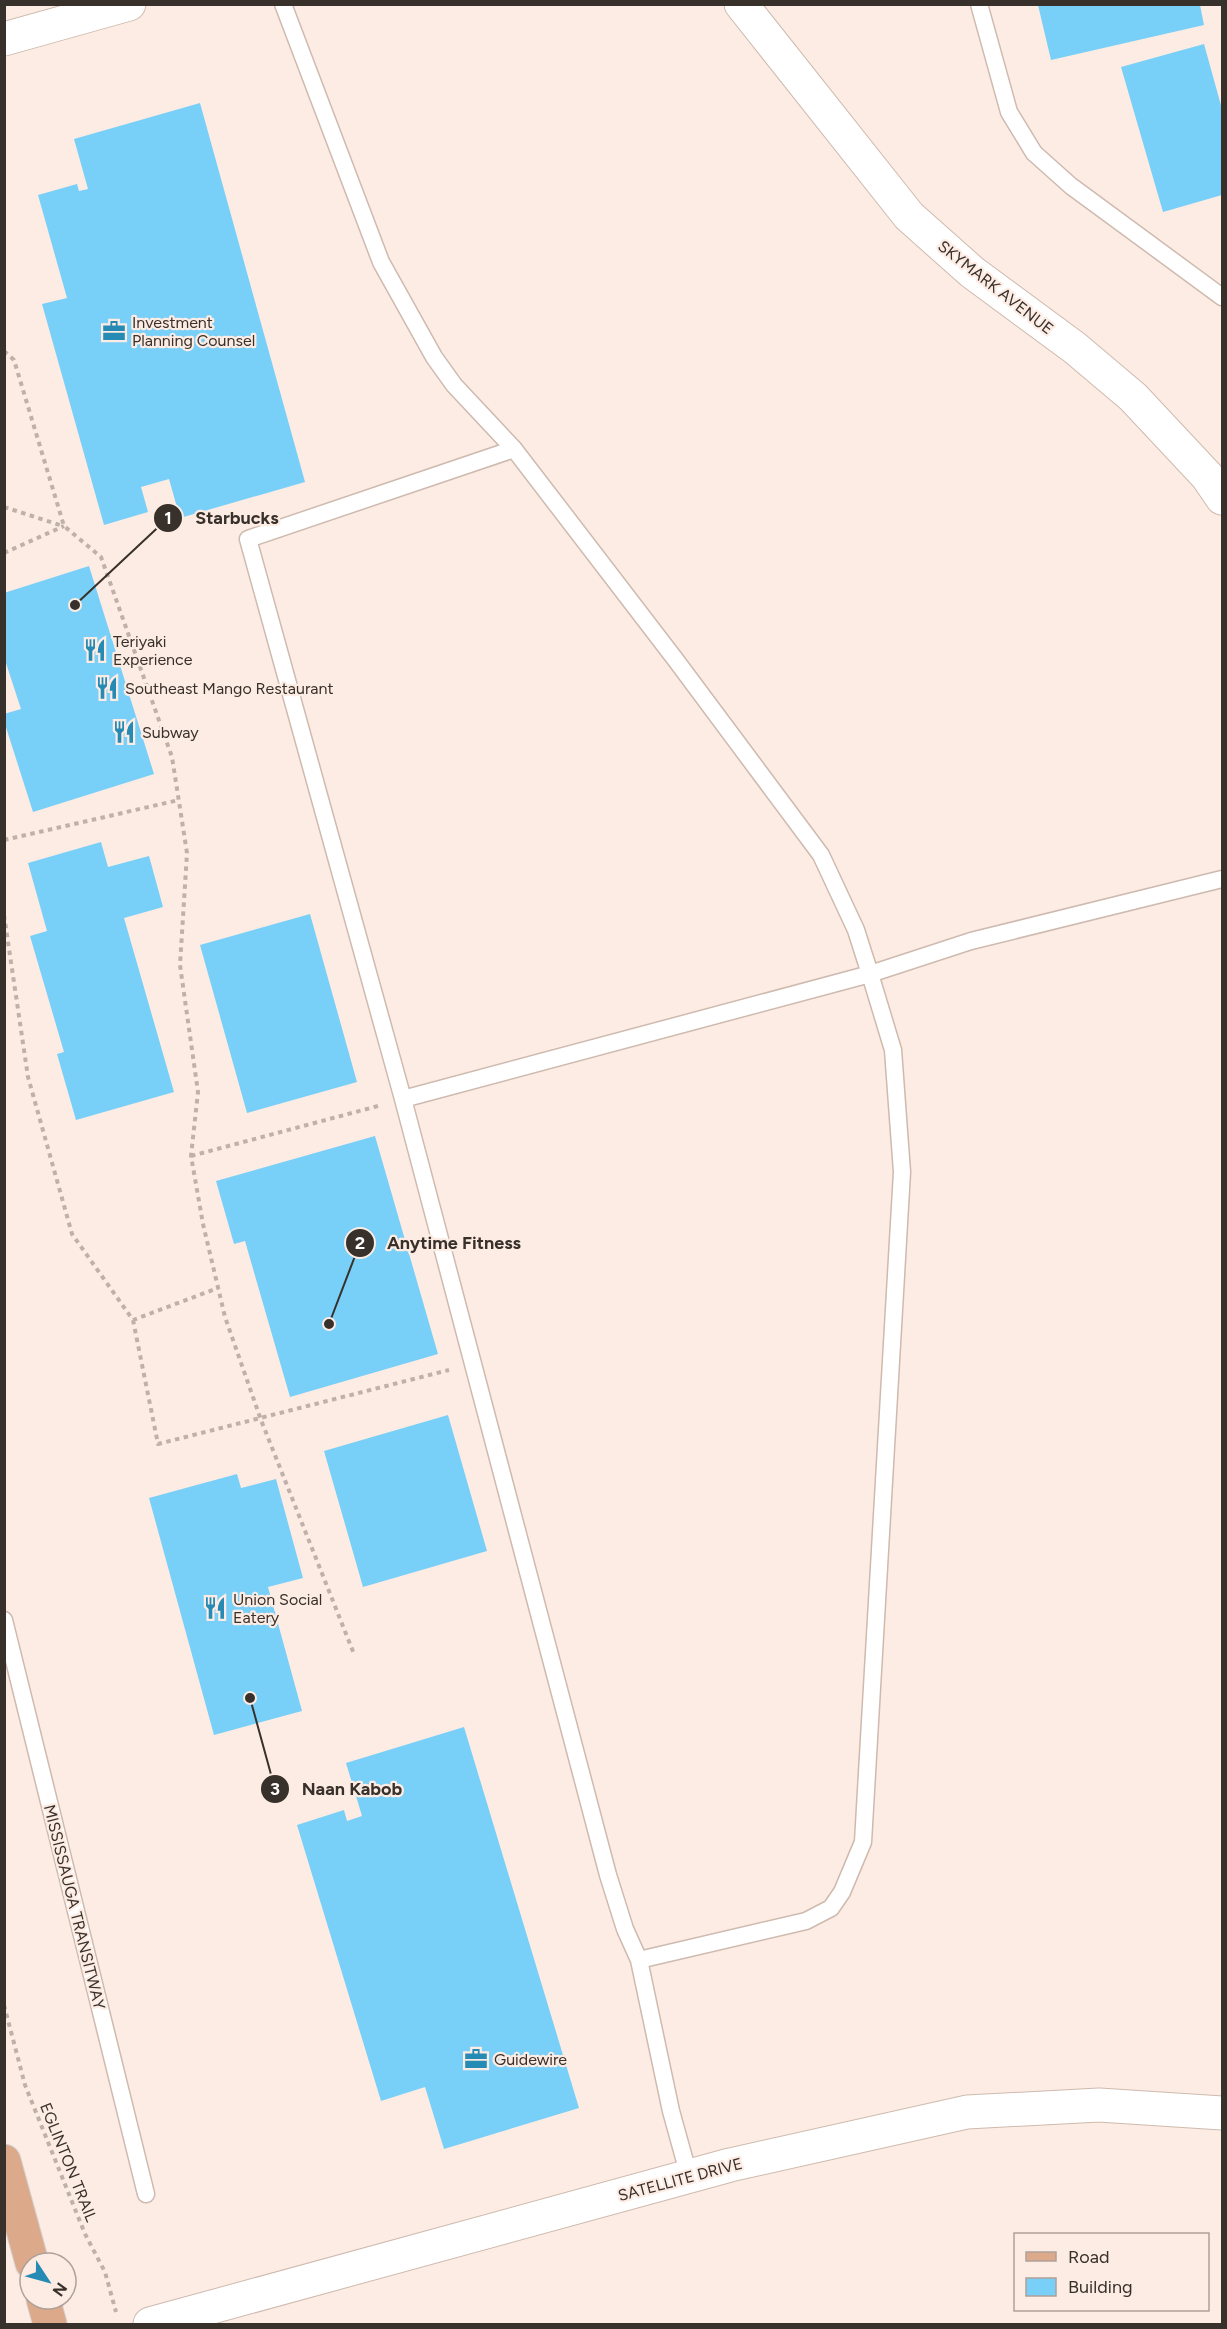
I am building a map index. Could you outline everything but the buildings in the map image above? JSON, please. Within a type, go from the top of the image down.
[{"type":"main road","points":[[4,2161],[29,2251]]},
{"type":"street","points":[[4,39],[129,4]]},
{"type":"street","name":"SKYMARK AVENUE","points":[[741,4],[909,216],[972,272],[1075,348],[1132,398],[1207,476],[1222,498]]},
{"type":"street","name":"SATELLITE DRIVE","points":[[150,2325],[730,2165],[967,2112],[1099,2105],[1222,2113]]},
{"type":"lane","points":[[283,4],[381,262],[434,357],[454,385],[514,448],[821,855],[852,921],[893,1050],[902,1172],[863,1842],[842,1892],[831,1908],[806,1921],[639,1960]]},
{"type":"lane","points":[[980,4],[1009,112],[1034,153],[1071,186],[1222,297]]},
{"type":"lane","points":[[514,448],[248,539],[403,1099],[608,1875],[625,1929],[639,1960],[671,2111],[689,2176]]},
{"type":"lane","points":[[403,1099],[870,974],[971,941],[1222,879]]},
{"type":"lane","name":"MISSISSAUGA TRANSITWAY","points":[[4,1620],[146,2194]]},
{"type":"path","points":[[4,351],[14,360],[64,526]]},
{"type":"path","points":[[4,507],[64,526],[101,557],[172,757],[187,853],[180,965],[198,1092],[191,1156],[225,1317],[261,1420],[354,1654]]},
{"type":"path","points":[[4,553],[64,526]]},
{"type":"path","points":[[4,840],[179,800]]},
{"type":"path","points":[[4,915],[28,1077],[72,1234],[133,1320],[158,1444],[261,1420],[473,1364]]},
{"type":"path","points":[[191,1156],[403,1099]]},
{"type":"path","points":[[133,1320],[218,1288]]},
{"type":"path","name":"EGLINTON TRAIL","points":[[4,2005],[25,2085],[85,2234],[105,2272],[116,2314]]},
{"type":"place","name":"Investment Planning Counsel","points":[[114,331]]},
{"type":"place","name":"Starbucks","points":[[75,605]]},
{"type":"place","name":"Teriyaki Experience","points":[[95,650]]},
{"type":"place","name":"Southeast Mango Restaurant","points":[[107,688]]},
{"type":"place","name":"Subway","points":[[124,732]]},
{"type":"place","name":"Anytime Fitness","points":[[329,1324]]},
{"type":"place","name":"Union Social Eatery","points":[[215,1608]]},
{"type":"place","name":"Naan Kabob","points":[[250,1698]]},
{"type":"place","name":"Guidewire","points":[[476,2059]]}]
